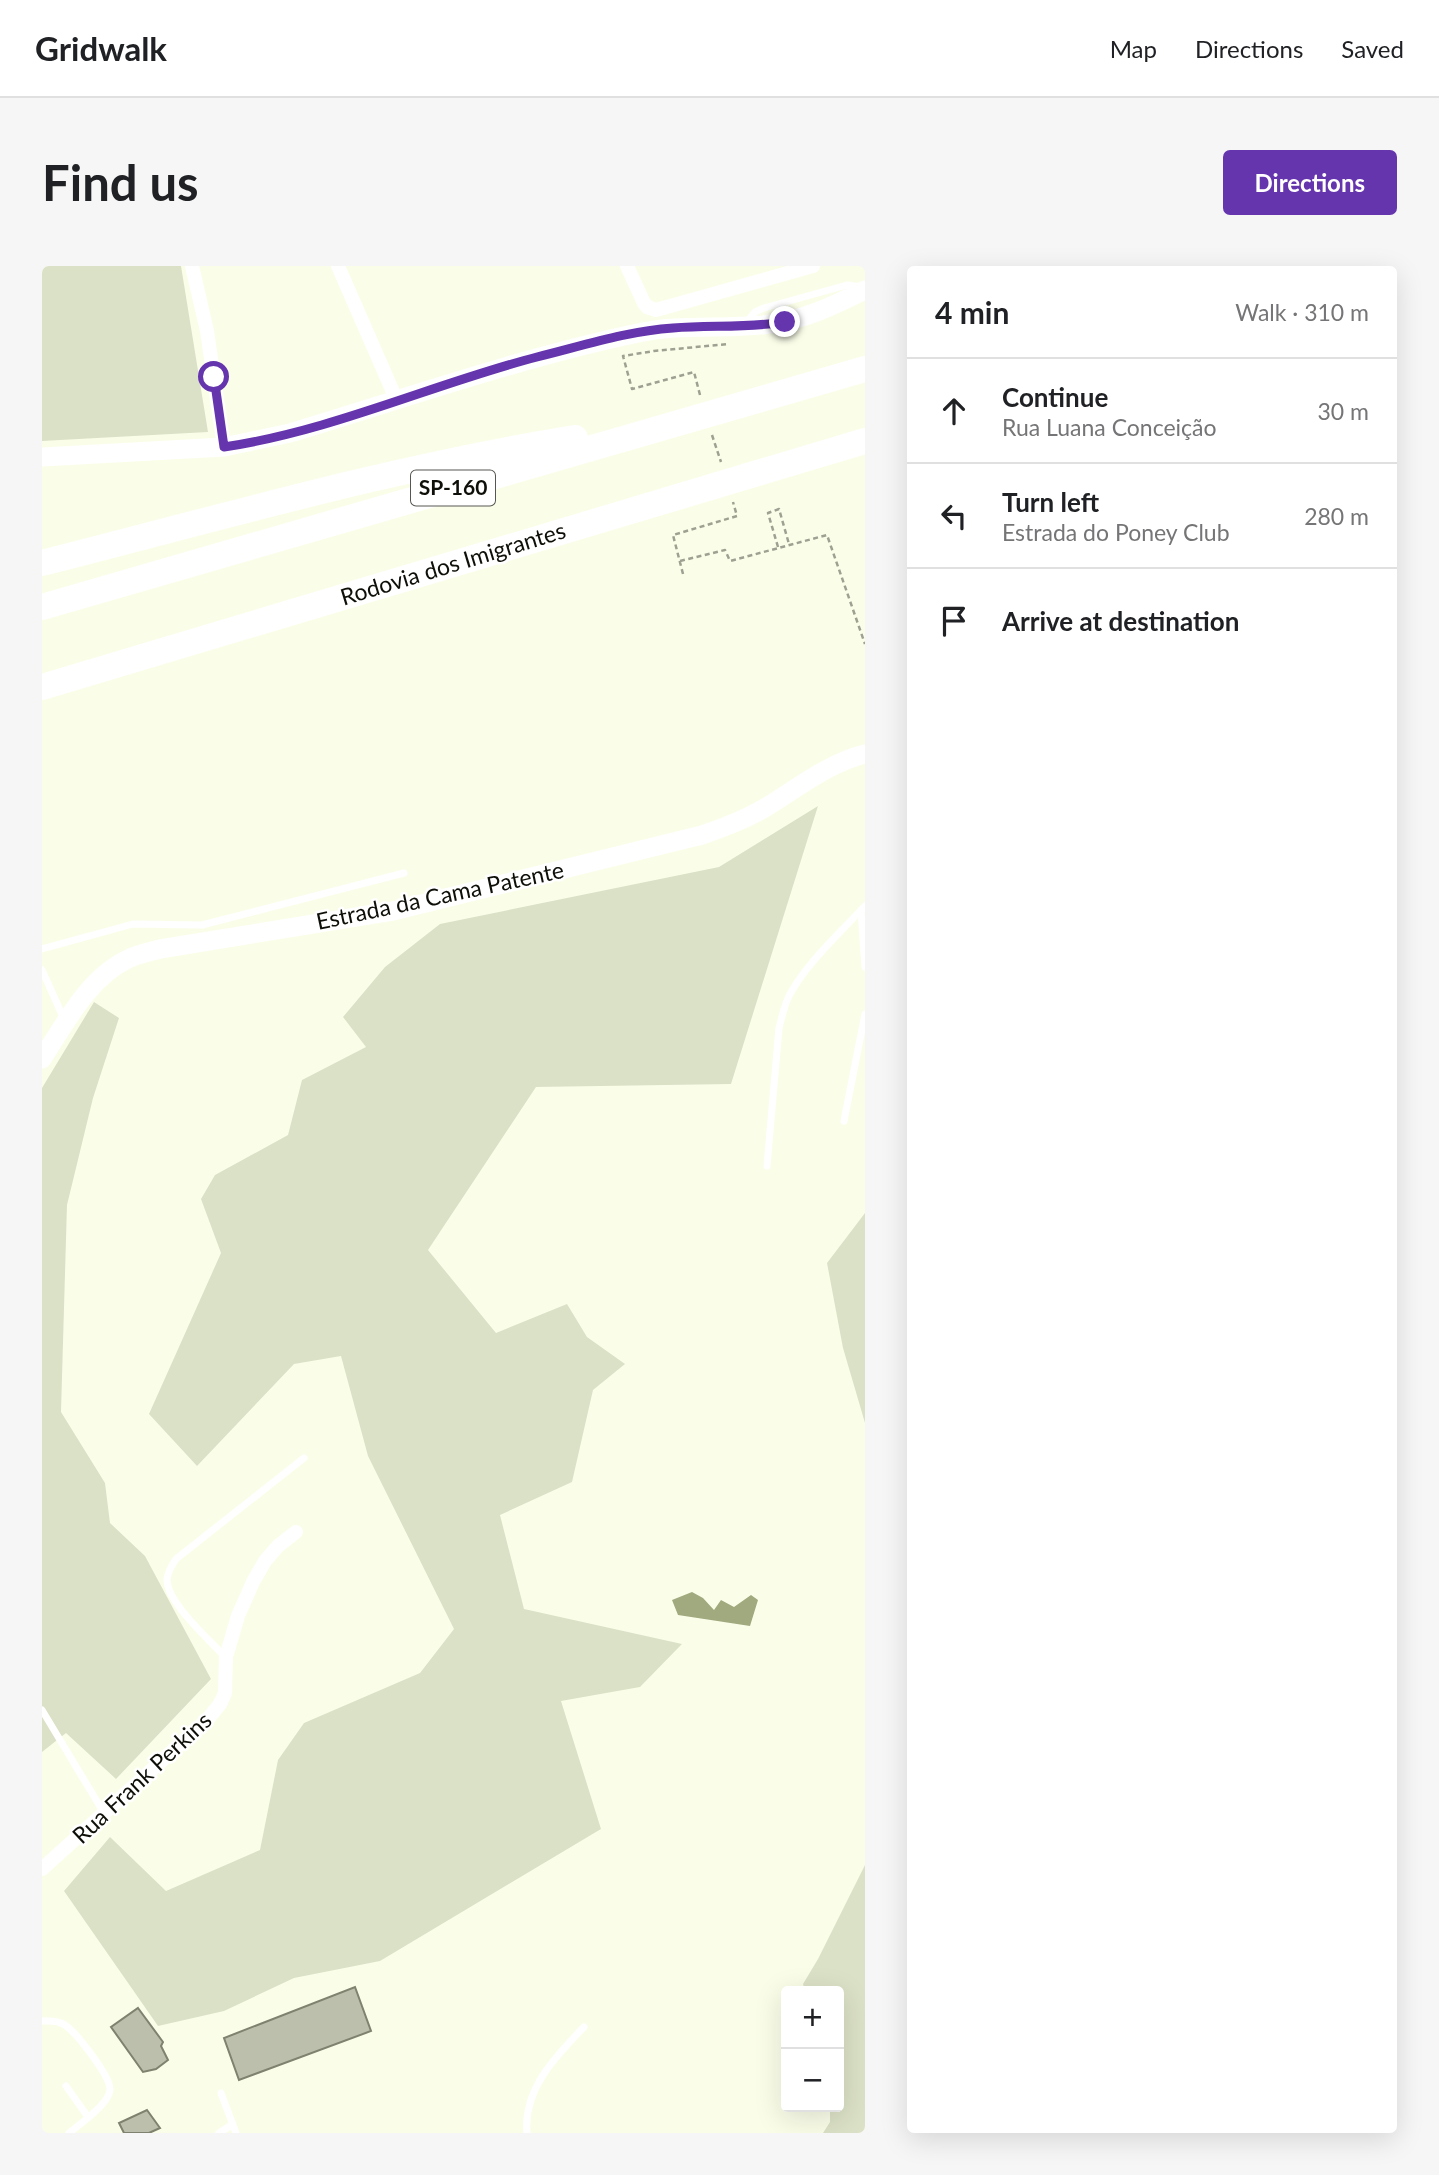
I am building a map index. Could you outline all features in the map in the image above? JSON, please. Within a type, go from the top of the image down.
[{"type":"highway","name":"SP-160","points":[[42,607],[704,413],[865,369]]},
{"type":"highway","points":[[42,563],[492,451],[704,413]]},
{"type":"highway","name":"Rodovia dos Imigrantes","points":[[42,687],[865,441]]},
{"type":"street","points":[[192,266],[207,331],[224,447]]},
{"type":"street","points":[[338,266],[397,401]]},
{"type":"street","points":[[627,266],[644,303],[651,309],[661,309],[813,266]]},
{"type":"street","points":[[42,457],[224,447],[290,433],[536,358],[640,332],[770,324],[803,317],[865,289]]},
{"type":"street","name":"Estrada da Cama Patente","points":[[42,1059],[89,991],[129,958],[160,949],[393,911],[702,835],[747,818],[835,766],[865,754]]},
{"type":"street","name":"Rua Frank Perkins","points":[[42,1869],[207,1720],[220,1704],[227,1682],[226,1657],[238,1616],[265,1561],[296,1532]]},
{"type":"lane","points":[[42,949],[133,924],[202,925],[404,873]]},
{"type":"lane","points":[[863,908],[865,967]]},
{"type":"lane","points":[[767,1166],[779,1028],[784,1007],[805,973],[863,908]]},
{"type":"lane","points":[[42,970],[66,1022]]},
{"type":"lane","points":[[844,1121],[865,1014]]},
{"type":"lane","points":[[226,1657],[174,1601],[167,1578],[170,1568],[176,1559],[304,1458]]},
{"type":"lane","points":[[42,1710],[104,1814]]},
{"type":"lane","points":[[42,2021],[60,2021],[72,2029],[109,2080],[107,2099],[69,2133]]},
{"type":"lane","points":[[527,2133],[529,2101],[538,2083],[584,2027]]},
{"type":"lane","points":[[66,2086],[88,2117]]},
{"type":"lane","points":[[220,2093],[236,2133]]},
{"type":"lane","points":[[219,2133],[233,2124]]},
{"type":"path","points":[[721,463],[694,372],[632,389],[623,356],[734,344]]},
{"type":"path","points":[[683,573],[673,535],[737,516],[733,503]]},
{"type":"path","points":[[778,547],[768,513],[779,509],[789,544]]},
{"type":"path","points":[[680,561],[725,550],[730,561],[827,535],[865,644]]},
{"type":"shaded area","points":[[42,266],[181,266],[208,432],[42,441]]},
{"type":"shaded area","points":[[818,806],[731,1084],[536,1087],[428,1250],[496,1333],[567,1304],[587,1337],[625,1364],[593,1390],[572,1482],[500,1515],[524,1609],[682,1644],[640,1687],[561,1701],[601,1829],[380,1961],[294,1978],[224,2011],[158,2026],[64,1891],[110,1837],[166,1891],[260,1850],[278,1760],[304,1723],[420,1673],[454,1629],[368,1456],[341,1356],[294,1364],[197,1466],[149,1414],[221,1253],[201,1199],[215,1175],[288,1135],[302,1080],[366,1047],[343,1017],[385,967],[440,924],[719,867]]},
{"type":"shaded area","points":[[94,1002],[119,1018],[93,1098],[67,1205],[61,1412],[105,1483],[110,1523],[145,1556],[211,1679],[116,1779],[66,1733],[42,1752],[42,1088]]},
{"type":"shaded area","points":[[865,1213],[865,1423],[843,1348],[827,1263]]},
{"type":"shaded area","points":[[692,1592],[703,1598],[714,1610],[721,1600],[734,1607],[751,1595],[758,1600],[750,1626],[678,1615],[672,1600]]},
{"type":"shaded area","points":[[865,1865],[865,2133],[823,2133],[830,2122],[830,2112],[844,2112],[844,1986],[804,1986]]},
{"type":"building","points":[[355,1987],[371,2031],[239,2080],[224,2038]]},
{"type":"building","points":[[138,2008],[163,2042],[161,2046],[168,2060],[156,2069],[143,2072],[111,2027]]},
{"type":"building","points":[[147,2110],[160,2128],[149,2133],[124,2133],[119,2123]]},
{"type":"route","points":[[214,377],[224,447],[290,433],[464,378],[640,332],[785,322]]}]
